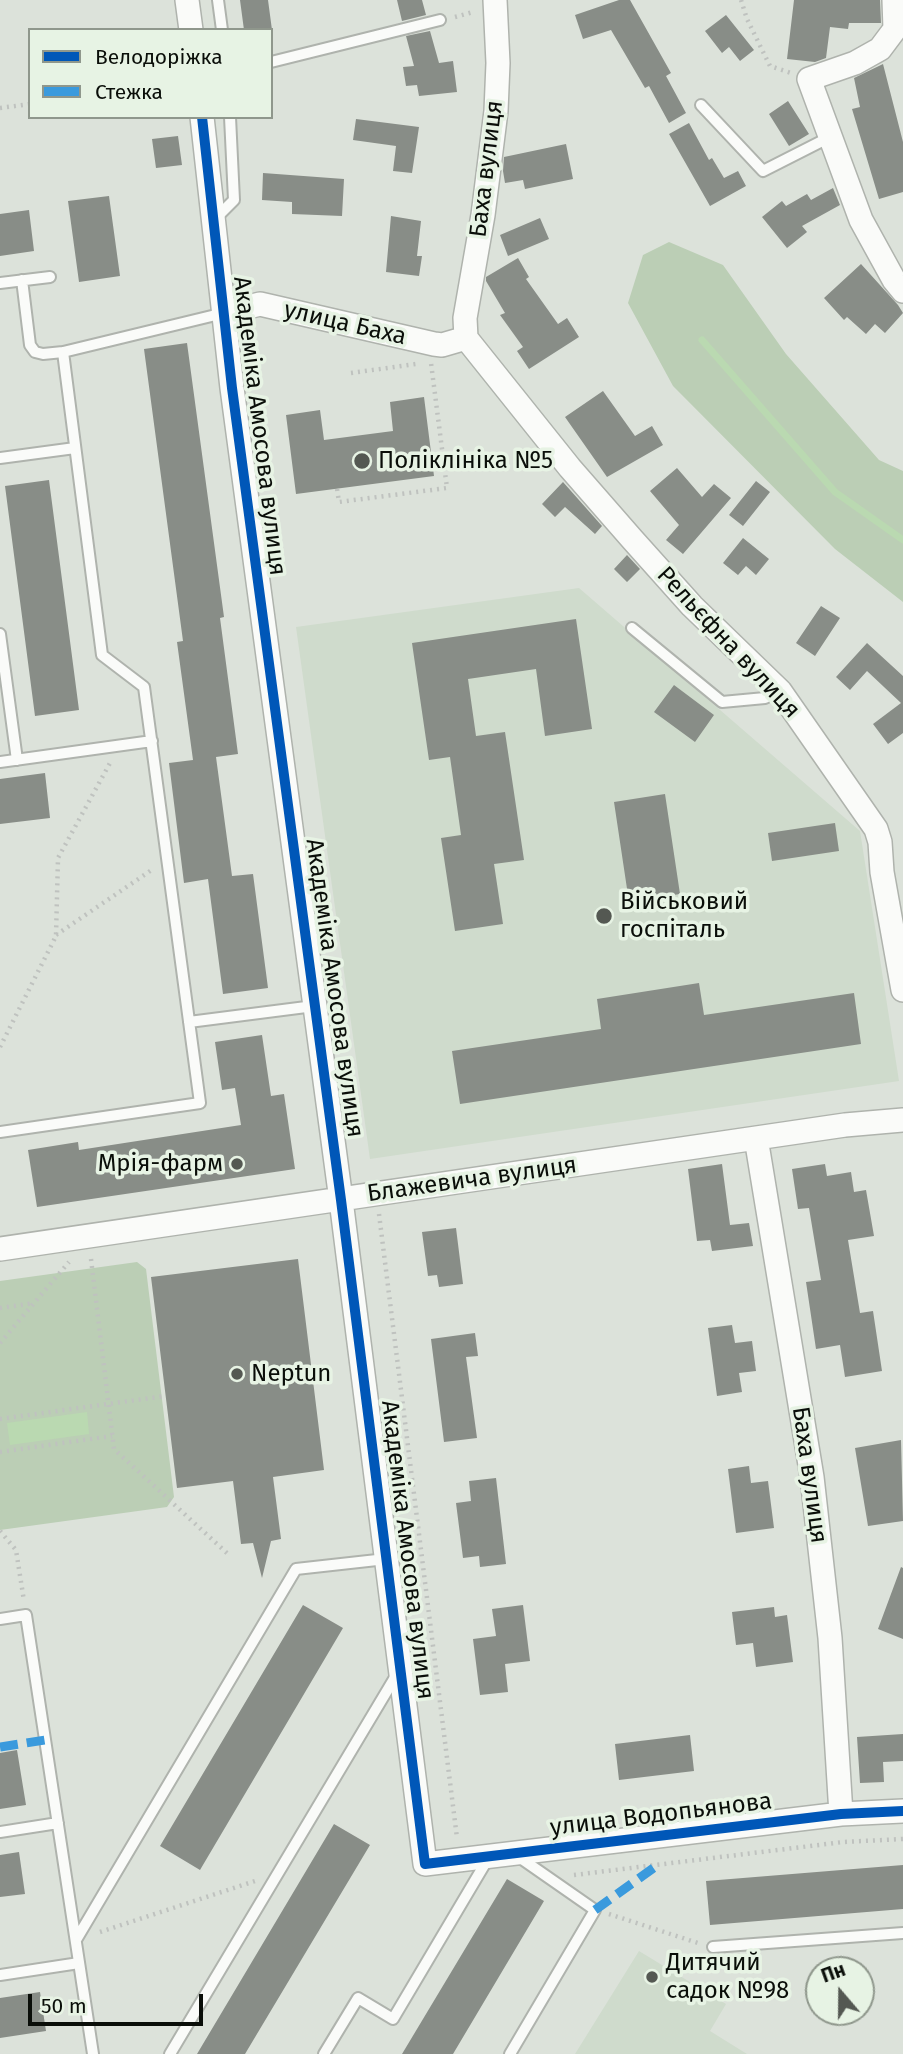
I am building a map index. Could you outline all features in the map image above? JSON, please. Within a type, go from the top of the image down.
[{"type":"street","points":[[187,0],[191,28]]},
{"type":"street","points":[[894,0],[899,30],[880,49],[855,63],[809,79],[861,220],[894,280],[903,291]]},
{"type":"street","name":"Баха вулиця","points":[[466,338],[465,318],[483,215],[496,111],[498,35],[495,3]]},
{"type":"street","name":"Академіка Амосова вулиця","points":[[202,119],[232,388],[341,1200],[425,1864]]},
{"type":"street","name":"улица Баха","points":[[224,313],[260,304],[434,344],[442,345],[466,338]]},
{"type":"street","name":"Рельєфна вулиця","points":[[466,338],[570,468],[632,539],[692,606],[780,691],[876,829],[903,990]]},
{"type":"street","name":"Блажевича вулиця","points":[[0,1249],[845,1125],[903,1120]]},
{"type":"street","name":"Баха вулиця","points":[[756,1138],[812,1477],[830,1638],[841,1814]]},
{"type":"street","name":"улица Водопьянова","points":[[425,1864],[841,1814],[903,1811]]},
{"type":"lane","points":[[218,0],[222,28]]},
{"type":"lane","points":[[273,61],[440,20]]},
{"type":"lane","points":[[701,105],[762,171],[830,137]]},
{"type":"lane","points":[[213,221],[234,200],[230,119]]},
{"type":"lane","points":[[0,283],[50,276]]},
{"type":"lane","points":[[22,281],[30,345],[35,352],[43,354],[62,352],[224,313]]},
{"type":"lane","points":[[0,1132],[200,1103],[144,687],[102,655],[62,352]]},
{"type":"lane","points":[[0,458],[75,448]]},
{"type":"lane","points":[[632,628],[722,702],[765,698],[780,691]]},
{"type":"lane","points":[[0,634],[17,760]]},
{"type":"lane","points":[[0,762],[152,741]]},
{"type":"lane","points":[[189,1022],[314,1006]]},
{"type":"lane","points":[[76,1940],[296,1569],[387,1559]]},
{"type":"lane","points":[[0,1619],[26,1615],[93,2054]]},
{"type":"lane","points":[[170,2054],[401,1668]]},
{"type":"lane","points":[[0,1832],[58,1823]]},
{"type":"lane","points":[[510,2054],[595,1910],[513,1854]]},
{"type":"lane","points":[[324,2054],[358,1998],[393,2019],[490,1856]]},
{"type":"lane","points":[[713,1947],[903,1933]]},
{"type":"lane","points":[[0,1975],[79,1963]]},
{"type":"path","points":[[741,0],[747,19],[770,66]]},
{"type":"path","points":[[440,20],[495,3]]},
{"type":"path","points":[[0,108],[28,104]]},
{"type":"path","points":[[337,489],[339,502],[447,488],[430,362]]},
{"type":"path","points":[[351,373],[417,364]]},
{"type":"path","points":[[0,1047],[56,936],[58,858],[119,746]]},
{"type":"path","points":[[56,936],[168,859]]},
{"type":"path","points":[[376,1194],[460,1860]]},
{"type":"path","points":[[91,1259],[114,1449],[229,1555]]},
{"type":"path","points":[[0,1343],[69,1262]]},
{"type":"path","points":[[0,1308],[34,1303]]},
{"type":"path","points":[[0,1419],[166,1396]]},
{"type":"path","points":[[0,1452],[112,1436]]},
{"type":"path","points":[[0,1531],[16,1550],[26,1615]]},
{"type":"path","points":[[548,1878],[843,1842],[903,1839]]},
{"type":"path","points":[[76,1940],[278,1873]]},
{"type":"path","points":[[595,1910],[713,1947]]},
{"type":"shaded area","points":[[669,242],[723,265],[786,354],[879,460],[903,471],[903,602],[835,549],[673,386],[628,303],[643,255]]},
{"type":"shaded area","name":"Військовий госпіталь","points":[[579,588],[860,831],[899,1081],[370,1159],[296,627]]},
{"type":"shaded area","points":[[137,1262],[146,1269],[174,1497],[167,1507],[0,1530],[0,1281]]},
{"type":"shaded area","points":[[87,1412],[89,1434],[10,1445],[7,1423]]},
{"type":"shaded area","name":"Дитячий садок №98","points":[[639,1951],[726,2004],[710,2031],[747,2054],[575,2054]]},
{"type":"building","points":[[240,0],[268,0],[272,28],[244,28]]},
{"type":"building","points":[[397,0],[422,0],[426,15],[402,21]]},
{"type":"building","points":[[619,0],[630,0],[671,73],[666,76],[686,113],[669,123],[649,86],[645,88],[611,30],[583,39],[575,15]]},
{"type":"building","points":[[794,0],[880,0],[881,23],[849,23],[848,29],[830,27],[826,58],[815,62],[787,59]]},
{"type":"building","points":[[726,15],[754,50],[740,61],[729,47],[722,53],[705,31]]},
{"type":"building","points":[[430,31],[439,63],[453,61],[457,92],[419,96],[417,85],[406,86],[403,67],[414,66],[406,36]]},
{"type":"building","points":[[883,64],[903,142],[903,192],[879,199],[852,109],[860,107],[854,78]]},
{"type":"building","points":[[788,101],[809,134],[789,146],[769,114]]},
{"type":"building","points":[[356,119],[419,127],[412,173],[393,171],[396,146],[353,140]]},
{"type":"building","points":[[689,123],[709,160],[712,158],[724,178],[738,171],[746,186],[710,206],[669,134]]},
{"type":"building","points":[[178,136],[182,165],[156,168],[152,139]]},
{"type":"building","points":[[566,144],[573,179],[525,189],[523,180],[505,183],[504,157]]},
{"type":"building","points":[[263,173],[344,179],[342,216],[292,214],[292,202],[262,200]]},
{"type":"building","points":[[833,188],[840,205],[802,226],[807,232],[787,248],[762,217],[782,201],[786,206],[807,194],[811,200]]},
{"type":"building","points":[[109,196],[120,276],[79,282],[68,201]]},
{"type":"building","points":[[29,210],[34,251],[0,256],[0,214]]},
{"type":"building","points":[[391,216],[421,221],[417,256],[422,256],[419,276],[386,272]]},
{"type":"building","points":[[540,218],[549,239],[508,256],[500,235]]},
{"type":"building","points":[[518,258],[529,277],[526,279],[558,324],[567,318],[579,337],[529,369],[517,351],[523,347],[500,315],[505,313],[486,281],[486,277]]},
{"type":"building","points":[[861,264],[903,313],[885,333],[875,324],[866,334],[847,317],[844,320],[824,298]]},
{"type":"building","points":[[187,343],[224,617],[220,618],[238,754],[216,757],[232,876],[253,874],[268,988],[223,994],[208,879],[184,883],[169,763],[193,760],[177,642],[183,641],[144,349]]},
{"type":"building","points":[[603,391],[635,436],[652,426],[663,445],[607,477],[565,417]]},
{"type":"building","points":[[424,397],[434,476],[296,494],[286,415],[320,410],[324,440],[393,431],[390,402]]},
{"type":"building","points":[[677,468],[702,497],[714,484],[731,498],[683,554],[666,540],[679,525],[650,491]]},
{"type":"building","points":[[49,480],[79,710],[35,716],[5,486]]},
{"type":"building","points":[[756,481],[770,492],[743,526],[729,515]]},
{"type":"building","points":[[563,482],[602,526],[595,534],[565,507],[555,517],[542,504]]},
{"type":"building","points":[[743,538],[769,559],[756,575],[746,566],[738,575],[723,563]]},
{"type":"building","points":[[627,555],[640,569],[627,582],[614,569]]},
{"type":"building","points":[[821,606],[840,618],[815,656],[796,643]]},
{"type":"building","points":[[576,619],[592,729],[545,736],[536,669],[468,679],[476,736],[505,732],[524,860],[494,864],[503,924],[455,931],[441,838],[461,835],[450,757],[429,760],[412,643]]},
{"type":"building","points":[[867,643],[903,676],[903,733],[888,744],[873,724],[901,703],[867,671],[850,690],[836,677]]},
{"type":"building","points":[[674,685],[714,715],[695,742],[654,712]]},
{"type":"building","points":[[45,773],[50,818],[0,824],[0,779]]},
{"type":"building","points":[[665,794],[680,894],[629,902],[614,802]]},
{"type":"building","points":[[835,823],[839,851],[772,861],[768,833]]},
{"type":"building","points":[[699,983],[704,1015],[854,993],[861,1044],[460,1104],[452,1051],[601,1029],[597,999]]},
{"type":"building","points":[[262,1035],[271,1096],[284,1094],[295,1169],[37,1207],[28,1150],[78,1142],[79,1150],[241,1125],[235,1088],[222,1090],[215,1042]]},
{"type":"building","points":[[722,1164],[730,1225],[749,1223],[753,1246],[712,1251],[710,1240],[697,1241],[688,1169]]},
{"type":"building","points":[[825,1164],[827,1176],[851,1172],[854,1192],[866,1190],[874,1236],[848,1240],[860,1313],[873,1311],[882,1371],[845,1377],[840,1345],[816,1349],[806,1282],[821,1280],[809,1208],[798,1209],[792,1169]]},
{"type":"building","points":[[456,1228],[463,1284],[439,1287],[437,1275],[428,1276],[422,1232]]},
{"type":"building","points":[[298,1259],[324,1470],[273,1477],[281,1539],[271,1541],[262,1578],[253,1543],[241,1544],[233,1481],[177,1488],[151,1277]]},
{"type":"building","points":[[732,1325],[735,1343],[752,1341],[756,1371],[739,1373],[742,1392],[717,1396],[708,1328]]},
{"type":"building","points":[[475,1333],[478,1356],[466,1357],[477,1438],[444,1442],[431,1339]]},
{"type":"building","points":[[901,1440],[903,1521],[868,1526],[855,1448]]},
{"type":"building","points":[[749,1466],[751,1483],[768,1481],[774,1528],[736,1533],[728,1469]]},
{"type":"building","points":[[496,1478],[506,1564],[480,1567],[479,1556],[463,1558],[456,1503],[471,1501],[469,1481]]},
{"type":"building","points":[[901,1567],[903,1568],[903,1639],[878,1629]]},
{"type":"building","points":[[303,1605],[343,1628],[200,1870],[160,1846]]},
{"type":"building","points":[[523,1605],[530,1661],[505,1664],[508,1692],[480,1695],[473,1639],[496,1636],[492,1609]]},
{"type":"building","points":[[774,1607],[775,1617],[787,1615],[793,1662],[756,1667],[753,1643],[736,1645],[732,1612]]},
{"type":"building","points":[[903,1734],[903,1761],[883,1762],[884,1782],[860,1783],[857,1737]]},
{"type":"building","points":[[690,1735],[694,1771],[619,1780],[615,1744]]},
{"type":"building","points":[[17,1750],[26,1805],[0,1809],[0,1753]]},
{"type":"building","points":[[334,1824],[370,1845],[245,2054],[197,2054]]},
{"type":"building","points":[[19,1852],[25,1894],[0,1897],[0,1855]]},
{"type":"building","points":[[903,1865],[903,1909],[710,1925],[706,1881]]},
{"type":"building","points":[[507,1879],[544,1901],[453,2054],[402,2054]]},
{"type":"building","points":[[40,1992],[46,2031],[0,2038],[0,1998]]},
{"type":"waterway","points":[[702,340],[835,492],[903,540]]},
{"type":"marked path","points":[[0,1747],[45,1740]]},
{"type":"marked path","points":[[595,1910],[659,1864]]},
{"type":"cycle path","points":[[202,119],[232,388],[341,1200],[425,1864],[841,1814],[903,1811]]},
{"type":"place","name":"Поліклініка №5","points":[[362,461]]},
{"type":"place","name":"Військовий госпіталь","points":[[604,916]]},
{"type":"place","name":"Мрія-фарм","points":[[237,1164]]},
{"type":"place","name":"Neptun","points":[[237,1374]]},
{"type":"place","name":"Дитячий садок №98","points":[[652,1977]]}]
